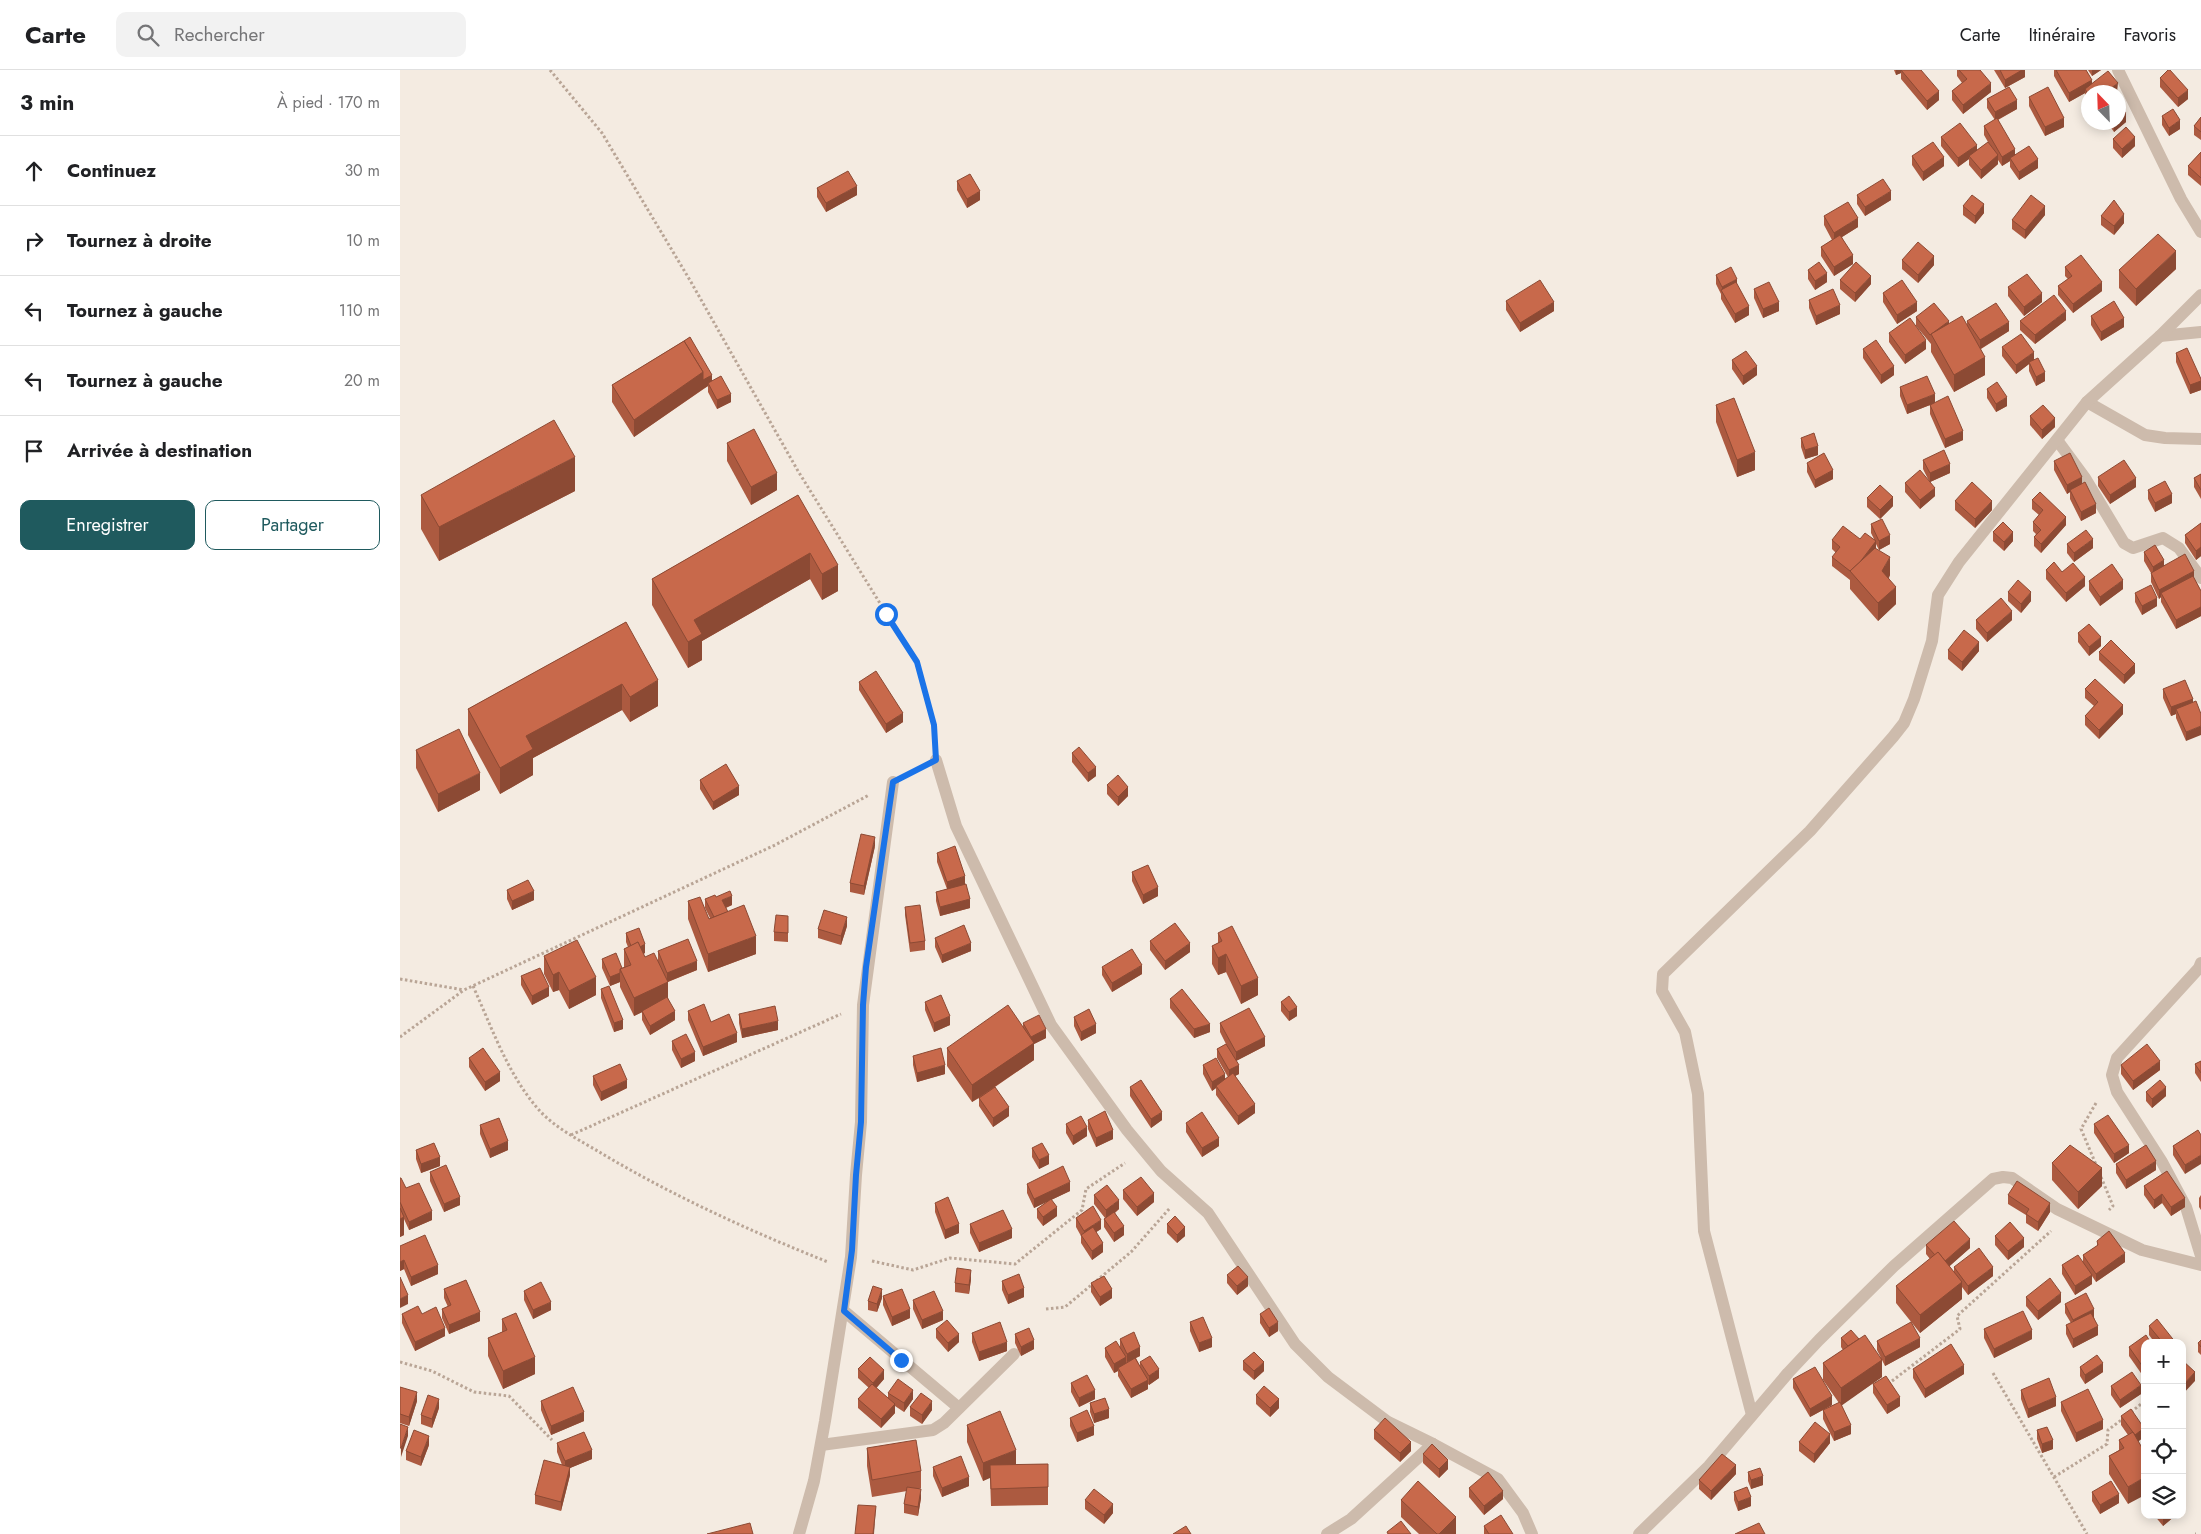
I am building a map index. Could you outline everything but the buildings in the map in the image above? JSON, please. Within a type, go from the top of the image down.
[{"type":"street","points":[[2118,70],[2181,199],[2201,232]]},
{"type":"street","points":[[1752,1416],[1704,1232],[1698,1094],[1685,1032],[1662,990],[1663,974],[1810,831],[1904,723],[1914,699],[1932,642],[1938,595],[1977,539],[2087,402],[2160,336],[2201,295]]},
{"type":"street","points":[[2160,336],[2201,332]]},
{"type":"street","points":[[2087,402],[2145,435],[2165,438],[2201,439]]},
{"type":"street","points":[[2057,440],[2085,478],[2117,535],[2124,542],[2133,548],[2163,538],[2179,548],[2201,578]]},
{"type":"street","points":[[936,760],[956,826],[1051,1025],[1144,1150],[1161,1170],[1208,1213],[1295,1344],[1328,1377],[1388,1422],[1498,1479],[1523,1513],[1532,1534]]},
{"type":"street","points":[[799,1534],[814,1481],[821,1444],[844,1311],[851,1257],[861,1122],[863,1005],[893,782]]},
{"type":"street","points":[[2201,963],[2199,968],[2117,1058],[2112,1075],[2117,1092],[2162,1162],[2186,1207],[2201,1256]]},
{"type":"street","points":[[1638,1534],[1708,1466],[1812,1347],[1894,1266],[1993,1179],[2012,1178],[2057,1209],[2142,1250],[2201,1265]]},
{"type":"street","points":[[844,1311],[959,1408]]},
{"type":"street","points":[[821,1444],[933,1430],[944,1423],[1014,1354]]},
{"type":"street","points":[[1327,1534],[1351,1519],[1433,1444]]},
{"type":"path","points":[[550,70],[602,133],[691,282],[798,470],[917,662],[934,725],[936,760]]},
{"type":"path","points":[[400,1037],[464,990],[775,845],[893,782]]},
{"type":"path","points":[[400,979],[464,990]]},
{"type":"path","points":[[473,986],[514,1077],[540,1111],[571,1135],[637,1174],[772,1240],[849,1270]]},
{"type":"path","points":[[571,1135],[863,1005]]},
{"type":"path","points":[[2092,1226],[2113,1206],[2081,1129],[2112,1075]]},
{"type":"path","points":[[851,1257],[913,1270],[950,1258],[1015,1264],[1082,1210],[1086,1189],[1144,1150]]},
{"type":"path","points":[[1046,1309],[1065,1307],[1131,1252],[1184,1192]]},
{"type":"path","points":[[1892,1382],[1960,1329],[1957,1316],[2069,1215]]},
{"type":"path","points":[[400,1362],[432,1371],[474,1392],[509,1396],[552,1440]]},
{"type":"path","points":[[1993,1373],[2087,1534]]},
{"type":"path","points":[[2054,1477],[2107,1444],[2108,1430],[2141,1404]]},
{"type":"route","points":[[886,614],[917,662],[934,725],[936,760],[893,782],[866,967],[863,1005],[861,1122],[852,1250],[844,1311],[901,1360]]}]
